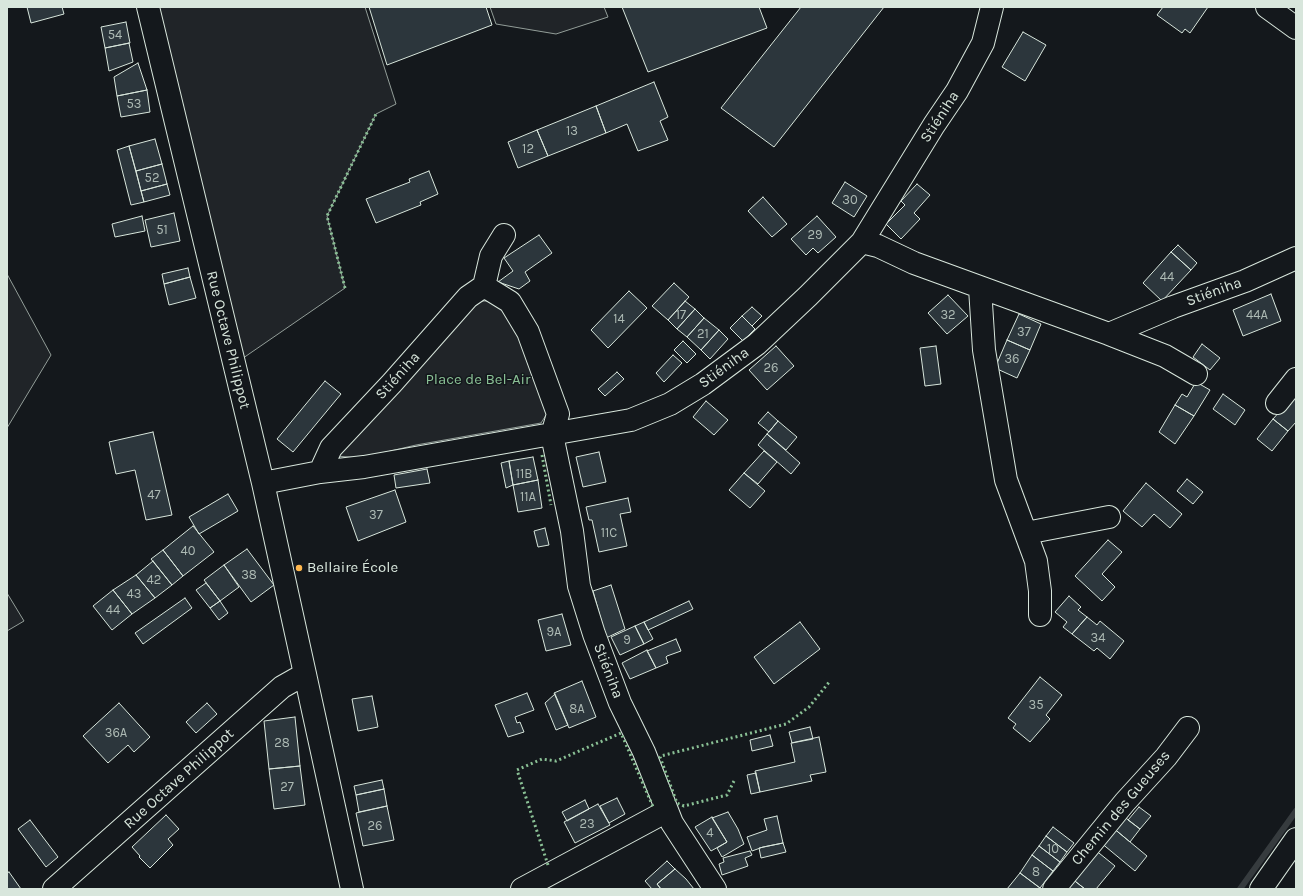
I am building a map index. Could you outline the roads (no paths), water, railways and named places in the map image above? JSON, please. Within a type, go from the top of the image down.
[{"type":"street","name":"Rue Octave Philippot","points":[[148,7],[263,483],[352,889]]},
{"type":"street","name":"Stiéniha","points":[[263,483],[320,472],[364,467],[552,435],[577,429],[632,420],[670,404],[703,384],[756,344],[813,291],[862,242],[964,77],[983,43],[992,7]]},
{"type":"street","points":[[1267,7],[1296,28]]},
{"type":"street","points":[[484,286],[491,256],[504,235]]},
{"type":"street","points":[[862,242],[878,246],[914,263],[1165,356],[1196,374]]},
{"type":"street","name":"Stiéniha","points":[[1108,334],[1173,307],[1245,281],[1296,258]]},
{"type":"street","name":"Stiéniha","points":[[320,472],[331,448],[392,383],[468,297],[484,286],[510,302],[528,332],[558,414],[552,435],[572,531],[579,586],[594,634],[620,703],[644,752],[672,823],[715,889]]},
{"type":"street","points":[[980,288],[984,350],[1006,480],[1036,561],[1040,591],[1040,615]]},
{"type":"street","points":[[1277,403],[1296,379]]},
{"type":"street","points":[[1026,533],[1109,517]]},
{"type":"street","name":"Rue Octave Philippot","points":[[54,889],[282,687],[305,674]]},
{"type":"street","name":"Chemin des Gueuses","points":[[1054,889],[1188,728]]},
{"type":"street","points":[[522,889],[667,811]]},
{"type":"street","points":[[1261,889],[1296,839]]},
{"type":"waterway","points":[[1240,889],[1296,811]]},
{"type":"place","name":"Bellaire École","points":[[299,568]]},
{"type":"park label","name":"Place de Bel-Air","points":[[478,380]]}]
